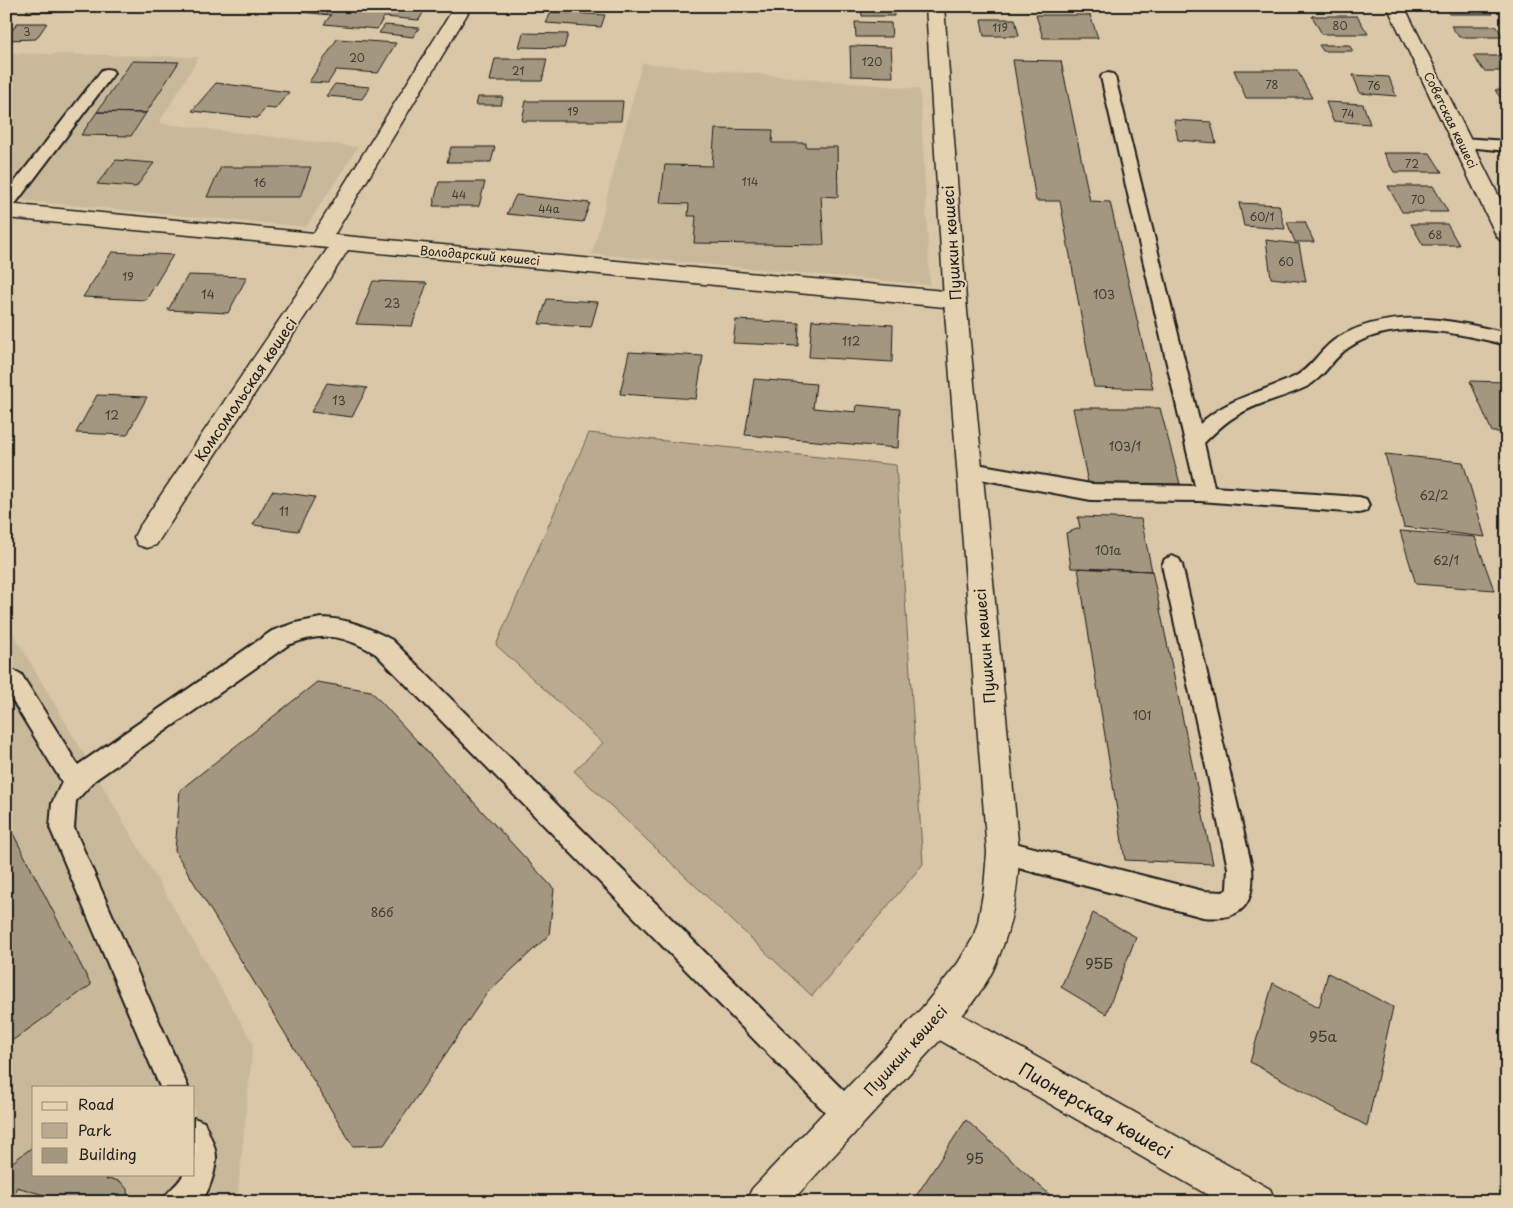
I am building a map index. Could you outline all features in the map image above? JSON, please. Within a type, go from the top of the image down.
[{"type":"street","name":"Комсомольская көшесі","points":[[147,537],[331,241],[464,6]]},
{"type":"street","name":"Пушкин көшесі","points":[[765,1202],[936,1019],[971,972],[987,946],[999,903],[1003,852],[983,636],[971,471],[954,300],[935,6]]},
{"type":"street","name":"Советская көшесі","points":[[1395,6],[1507,235]]},
{"type":"street","name":"Володарский көшесі","points":[[6,211],[954,300]]},
{"type":"street","name":"Пионерская көшесі","points":[[936,1019],[1256,1202]]},
{"type":"lane","points":[[6,204],[107,73]]},
{"type":"lane","points":[[1108,77],[1205,480],[1205,486],[1201,494]]},
{"type":"lane","points":[[1462,143],[1507,146]]},
{"type":"lane","points":[[1195,440],[1220,417],[1251,401],[1311,376],[1339,345],[1349,339],[1374,330],[1417,324],[1435,325],[1507,339]]},
{"type":"lane","points":[[971,471],[1091,492],[1183,496],[1201,494],[1359,505]]},
{"type":"lane","points":[[1003,852],[1203,904],[1222,906],[1237,900],[1241,885],[1240,868],[1172,565]]},
{"type":"lane","points":[[174,1086],[62,828],[61,812],[65,798],[75,782],[280,638],[306,629],[332,627],[349,629],[366,636],[384,647],[847,1114]]},
{"type":"lane","points":[[6,677],[13,681],[75,782]]},
{"type":"lane","points":[[177,1202],[195,1187],[202,1156],[195,1135]]},
{"type":"shaded area","points":[[6,53],[199,57],[159,123],[358,147],[306,227],[6,199]]},
{"type":"shaded area","points":[[642,63],[920,89],[930,285],[592,254]]},
{"type":"shaded area","points":[[6,621],[253,1043],[237,1202],[6,1202]]},
{"type":"green space","points":[[589,433],[896,465],[923,864],[812,996],[574,771],[603,743],[496,645]]},
{"type":"building","points":[[30,6],[68,6],[65,12],[26,12]]},
{"type":"building","points":[[305,6],[370,6],[424,11],[419,20],[384,17],[377,29],[324,24],[331,15],[300,12]]},
{"type":"building","points":[[861,6],[893,6],[894,16],[862,16]]},
{"type":"building","points":[[1314,6],[1350,6],[1352,9],[1315,9]]},
{"type":"building","points":[[1444,6],[1488,6],[1493,14],[1449,14]]},
{"type":"building","points":[[551,12],[605,15],[601,27],[546,23]]},
{"type":"building","points":[[1036,15],[1090,15],[1098,38],[1043,38]]},
{"type":"building","points":[[1312,16],[1357,16],[1368,34],[1322,34]]},
{"type":"building","points":[[981,19],[1015,19],[1019,36],[984,36]]},
{"type":"building","points":[[855,22],[891,23],[892,37],[856,37]]},
{"type":"building","points":[[17,23],[47,23],[36,39],[6,40]]},
{"type":"building","points":[[385,25],[419,28],[413,37],[379,33]]},
{"type":"building","points":[[1451,26],[1496,26],[1504,37],[1459,37]]},
{"type":"building","points":[[523,33],[568,34],[564,48],[519,47]]},
{"type":"building","points":[[337,39],[396,43],[378,73],[336,70],[328,83],[309,82]]},
{"type":"building","points":[[1319,45],[1349,45],[1353,51],[1323,51]]},
{"type":"building","points":[[850,46],[891,47],[893,77],[851,76]]},
{"type":"building","points":[[1473,56],[1507,56],[1507,71],[1484,71]]},
{"type":"building","points":[[495,59],[547,59],[542,81],[490,81]]},
{"type":"building","points":[[1013,60],[1061,61],[1090,201],[1110,202],[1153,389],[1094,387],[1060,201],[1036,201]]},
{"type":"building","points":[[132,61],[179,62],[146,113],[97,112]]},
{"type":"building","points":[[1234,70],[1297,70],[1312,98],[1246,98]]},
{"type":"building","points":[[1353,75],[1389,77],[1396,96],[1360,93]]},
{"type":"building","points":[[216,83],[289,92],[275,109],[266,108],[257,118],[192,111]]},
{"type":"building","points":[[335,84],[370,87],[362,99],[326,96]]},
{"type":"building","points":[[1495,90],[1507,90],[1507,107]]},
{"type":"building","points":[[478,97],[503,97],[501,105],[476,105]]},
{"type":"building","points":[[526,101],[623,101],[621,121],[522,121]]},
{"type":"building","points":[[1326,102],[1363,104],[1370,124],[1333,121]]},
{"type":"building","points":[[97,112],[146,113],[131,136],[81,135]]},
{"type":"building","points":[[1174,120],[1211,122],[1216,143],[1178,140]]},
{"type":"building","points":[[715,129],[773,130],[772,143],[806,143],[806,147],[837,147],[838,197],[821,196],[824,245],[694,243],[696,216],[688,216],[689,204],[660,203],[665,165],[712,166]]},
{"type":"building","points":[[451,147],[495,147],[491,162],[447,162]]},
{"type":"building","points":[[1383,153],[1430,153],[1442,172],[1394,172]]},
{"type":"building","points":[[116,160],[154,163],[136,187],[97,184]]},
{"type":"building","points":[[221,167],[311,167],[300,197],[207,197]]},
{"type":"building","points":[[439,182],[485,182],[479,206],[433,206]]},
{"type":"building","points":[[1388,186],[1433,186],[1448,212],[1402,212]]},
{"type":"building","points":[[516,195],[590,203],[583,222],[507,214]]},
{"type":"building","points":[[1239,203],[1279,205],[1285,229],[1244,226]]},
{"type":"building","points":[[1287,222],[1305,222],[1314,242],[1295,242]]},
{"type":"building","points":[[1411,224],[1447,224],[1459,245],[1423,245]]},
{"type":"building","points":[[1266,240],[1299,244],[1306,282],[1271,278]]},
{"type":"building","points":[[112,252],[173,255],[146,300],[83,297]]},
{"type":"building","points":[[188,275],[247,277],[228,313],[168,310]]},
{"type":"building","points":[[373,281],[427,283],[412,326],[356,324]]},
{"type":"building","points":[[547,299],[598,302],[591,327],[539,324]]},
{"type":"building","points":[[736,320],[799,323],[798,346],[733,343]]},
{"type":"building","points":[[812,320],[893,325],[892,362],[809,357]]},
{"type":"building","points":[[629,352],[703,356],[696,399],[620,394]]},
{"type":"building","points":[[754,379],[816,384],[813,408],[856,412],[857,405],[900,409],[898,448],[745,435]]},
{"type":"building","points":[[1470,381],[1507,382],[1507,432],[1492,432]]},
{"type":"building","points":[[327,383],[367,388],[352,417],[311,412]]},
{"type":"building","points":[[97,395],[147,397],[127,435],[76,433]]},
{"type":"building","points":[[1073,408],[1160,408],[1180,484],[1088,483]]},
{"type":"building","points":[[1385,454],[1463,462],[1485,537],[1404,527]]},
{"type":"building","points":[[272,491],[315,497],[298,531],[253,525]]},
{"type":"building","points":[[1078,517],[1141,519],[1152,571],[1071,568],[1066,533],[1080,528]]},
{"type":"building","points":[[1400,531],[1475,537],[1494,590],[1416,584]]},
{"type":"building","points":[[1078,568],[1152,571],[1213,864],[1125,860]]},
{"type":"building","points":[[317,682],[371,691],[554,889],[549,935],[487,993],[384,1145],[353,1146],[175,851],[180,790]]},
{"type":"building","points":[[6,820],[91,985],[6,1045]]},
{"type":"building","points":[[1093,913],[1136,937],[1106,1014],[1061,987]]},
{"type":"building","points":[[1328,973],[1393,1007],[1367,1126],[1250,1062],[1273,983],[1319,1007]]},
{"type":"building","points":[[966,1120],[1050,1195],[1045,1202],[912,1202]]},
{"type":"building","points":[[32,1148],[32,1176],[108,1176],[106,1180],[112,1179],[121,1182],[127,1189],[128,1202],[67,1202],[17,1187],[10,1202],[6,1202],[6,1162],[10,1164]]}]
